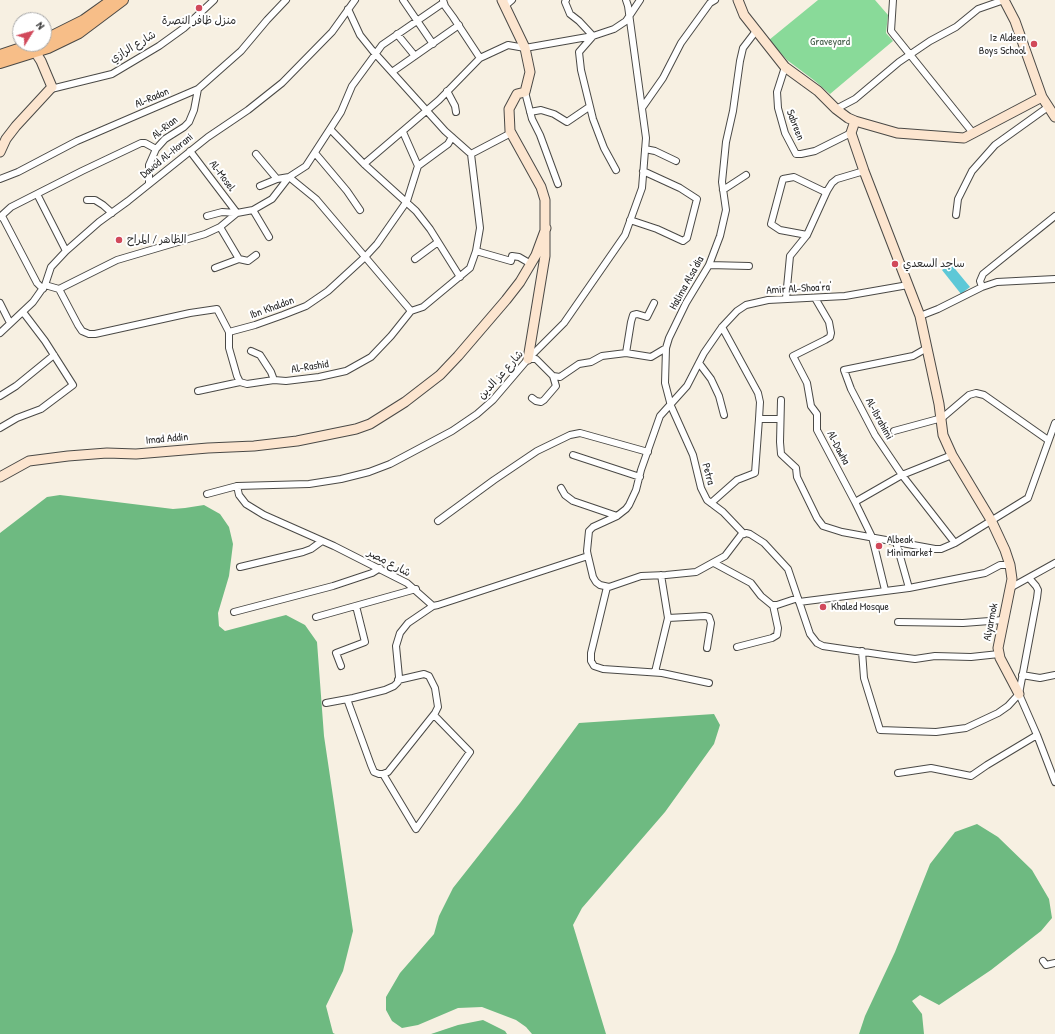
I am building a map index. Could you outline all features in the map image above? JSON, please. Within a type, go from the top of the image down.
[{"type":"main road","points":[[52,38],[84,20],[112,0]]},
{"type":"main road","points":[[52,41],[79,33],[123,0]]},
{"type":"main road","points":[[0,55],[12,52]]},
{"type":"main road","points":[[0,63],[24,52]]},
{"type":"street","name":"شارع الرازي","points":[[51,89],[112,74],[172,37],[214,0]]},
{"type":"street","name":"Al-Radon","points":[[0,179],[18,172],[77,141],[198,89],[241,52],[267,20],[286,0]]},
{"type":"street","name":"Dawod Al-Horani","points":[[0,333],[33,302],[44,287],[51,267],[66,251],[99,222],[128,201],[208,137],[248,110],[282,83],[332,32],[354,0]]},
{"type":"street","points":[[403,0],[433,44]]},
{"type":"street","points":[[566,0],[570,14],[593,36]]},
{"type":"street","name":"شارع عز الدين","points":[[207,494],[237,486],[309,484],[341,479],[369,472],[390,464],[452,431],[477,414],[508,384],[528,359],[564,323],[625,235],[642,188],[646,138],[626,0]]},
{"type":"street","points":[[364,164],[427,111],[480,58],[508,45],[525,48],[593,36],[618,27],[629,18],[640,0]]},
{"type":"street","points":[[642,108],[662,78],[682,43],[710,3],[715,0]]},
{"type":"street","points":[[738,0],[744,15],[785,67],[818,91],[836,109],[848,118],[855,121],[897,133],[964,138],[1042,97]]},
{"type":"street","points":[[893,0],[891,31],[973,133]]},
{"type":"street","points":[[836,109],[855,99],[899,62],[930,41],[956,27],[978,9],[1004,0],[1015,21],[1042,97],[1048,108],[1055,116]]},
{"type":"street","points":[[207,216],[222,212],[237,213],[253,210],[272,199],[289,177],[306,166],[340,112],[352,86],[384,42],[443,1],[480,58]]},
{"type":"street","points":[[506,2],[525,48],[530,72],[525,92],[530,112],[558,184]]},
{"type":"street","points":[[260,186],[277,179],[289,177],[316,199],[411,311],[423,307],[469,270],[476,251],[480,228],[471,154],[427,111],[376,54],[361,36],[348,9]]},
{"type":"street","points":[[392,72],[459,25]]},
{"type":"street","name":"Halima Alsa'dia","points":[[671,406],[665,384],[666,348],[669,338],[686,303],[709,265],[720,236],[726,210],[722,182],[726,142],[733,111],[742,50],[756,31]]},
{"type":"street","points":[[397,34],[415,56]]},
{"type":"street","points":[[593,36],[579,52],[584,86],[589,107],[601,141],[616,170]]},
{"type":"street","points":[[0,152],[16,126],[52,87],[51,81],[41,61],[39,52]]},
{"type":"street","name":"Sabreen","points":[[785,67],[777,92],[778,108],[785,133],[796,154],[815,151],[851,133]]},
{"type":"street","name":"Al-Rian","points":[[149,183],[149,165],[156,149],[165,139],[189,122],[194,110],[198,89]]},
{"type":"street","points":[[447,91],[455,106],[456,112]]},
{"type":"street","points":[[525,92],[517,94],[509,109],[511,133],[541,187],[545,200],[546,228],[545,256],[528,359],[537,359],[553,376],[556,386],[541,402],[532,398]]},
{"type":"street","points":[[530,112],[541,110],[554,114],[567,122],[589,107]]},
{"type":"street","points":[[956,215],[958,199],[972,172],[995,145],[1048,108]]},
{"type":"street","points":[[855,121],[851,133],[864,171],[920,316],[942,418],[943,435],[952,455],[991,520],[1006,550],[1011,569]]},
{"type":"street","points":[[330,129],[364,164],[416,211],[430,229],[460,277]]},
{"type":"street","points":[[403,132],[418,166],[448,144],[452,137]]},
{"type":"street","points":[[471,154],[511,133]]},
{"type":"street","points":[[156,149],[146,143],[141,143],[82,170],[12,207],[1,216],[37,283],[44,287],[59,289],[117,260],[205,234],[220,227],[237,213]]},
{"type":"street","points":[[645,149],[655,150],[676,161]]},
{"type":"street","name":"Al-Mosel","points":[[190,151],[237,213]]},
{"type":"street","points":[[315,153],[347,191],[360,210]]},
{"type":"street","points":[[256,154],[277,179]]},
{"type":"street","name":"Ibn Khaldon","points":[[229,332],[255,325],[306,306],[328,291],[377,244],[407,202],[418,166]]},
{"type":"street","points":[[630,220],[683,241],[687,238],[697,199],[680,188],[643,170]]},
{"type":"street","points":[[786,298],[789,259],[791,254],[807,235],[826,191],[832,182],[837,179],[864,171]]},
{"type":"street","points":[[723,190],[746,175]]},
{"type":"street","points":[[807,235],[780,230],[771,224],[783,179],[794,177],[826,191]]},
{"type":"street","points":[[37,194],[66,251]]},
{"type":"street","points":[[87,200],[95,200],[112,213]]},
{"type":"street","points":[[253,210],[270,238]]},
{"type":"street","points":[[982,286],[980,281],[983,274],[1055,216]]},
{"type":"street","points":[[220,227],[239,259]]},
{"type":"street","name":"Imad Addin","points":[[0,477],[29,461],[107,452],[136,454],[254,446],[296,441],[363,427],[378,420],[405,402],[440,375],[458,356],[506,300],[531,264],[546,228]]},
{"type":"street","points":[[415,259],[438,242]]},
{"type":"street","points":[[476,251],[510,261],[512,256],[519,257],[531,264]]},
{"type":"street","points":[[215,268],[239,259],[248,261],[256,255]]},
{"type":"street","points":[[709,265],[749,266]]},
{"type":"street","points":[[920,316],[938,309],[982,286],[1012,280],[1055,279]]},
{"type":"street","name":"Amir Al-Shoa'ra'","points":[[617,516],[626,509],[633,499],[660,416],[671,406],[687,386],[704,353],[722,327],[737,311],[746,305],[756,302],[786,298],[845,296],[908,285]]},
{"type":"street","points":[[59,289],[82,331],[89,334],[95,334],[190,313],[217,309],[229,332],[229,348],[240,382]]},
{"type":"street","name":"Al-Dawha","points":[[815,298],[829,322],[831,333],[830,337],[793,356],[807,383],[811,406],[817,414],[817,430],[872,537],[885,590]]},
{"type":"street","points":[[0,303],[10,324]]},
{"type":"street","points":[[626,353],[633,315],[637,314],[647,316],[654,303]]},
{"type":"street","name":"Al-Rashid","points":[[198,391],[240,382],[247,384],[274,380],[286,381],[312,378],[346,371],[371,356],[391,336],[411,311]]},
{"type":"street","points":[[0,428],[17,418],[41,408],[73,385],[54,355],[23,312]]},
{"type":"street","points":[[711,503],[737,480],[755,473],[759,419],[760,402],[758,393],[722,327]]},
{"type":"street","points":[[553,376],[560,377],[580,364],[591,362],[602,356],[626,353],[650,357],[666,348]]},
{"type":"street","name":"Al-Ibrahimi","points":[[927,348],[913,356],[844,370],[851,389],[874,435],[955,543]]},
{"type":"street","points":[[251,351],[260,355],[272,372],[274,380]]},
{"type":"street","points":[[0,396],[16,386],[54,355]]},
{"type":"street","points":[[699,363],[719,396],[724,415]]},
{"type":"street","points":[[894,431],[942,418],[969,395],[980,393],[1048,440]]},
{"type":"street","points":[[781,400],[781,454],[795,466],[797,477],[820,523],[828,528],[842,532],[941,549],[955,543],[1028,498],[1055,423]]},
{"type":"street","name":"Petra","points":[[671,406],[689,443],[701,488],[705,496],[744,534]]},
{"type":"street","points":[[759,419],[780,419]]},
{"type":"street","points":[[438,521],[537,451],[570,435],[580,433],[648,452]]},
{"type":"street","points":[[573,455],[640,477]]},
{"type":"street","points":[[855,502],[902,474],[952,455]]},
{"type":"street","name":"شارع مصر","points":[[237,486],[239,495],[246,504],[252,508],[407,582],[433,606]]},
{"type":"street","points":[[561,488],[565,495],[574,501],[617,516]]},
{"type":"street","points":[[617,516],[593,527],[589,531],[588,556],[593,577],[600,585],[607,587],[641,576],[696,572],[725,556],[739,537],[744,534],[750,534],[757,538],[785,563],[792,575],[810,634],[817,643],[823,646],[915,659],[935,656],[971,657],[999,654]]},
{"type":"street","points":[[240,567],[303,552],[311,549],[322,541]]},
{"type":"street","points":[[896,542],[909,588]]},
{"type":"street","points":[[326,703],[385,690],[394,686],[398,680],[396,646],[400,633],[408,623],[433,606],[588,556]]},
{"type":"street","points":[[714,563],[751,583],[768,603],[773,605],[799,600],[909,588],[985,572],[1000,565],[1011,569]]},
{"type":"street","points":[[1010,588],[1055,563]]},
{"type":"street","points":[[234,612],[333,586],[372,573],[380,568]]},
{"type":"street","name":"Alyarmok","points":[[1011,569],[1010,588],[998,648],[999,654],[1037,735],[1055,782]]},
{"type":"street","points":[[655,672],[668,618],[661,575]]},
{"type":"street","points":[[862,651],[864,678],[880,730],[936,732],[966,728],[998,713],[1008,706],[1019,694],[1038,590],[1034,582],[1029,578]]},
{"type":"street","points":[[607,587],[591,653],[592,664],[603,669],[655,672],[709,682]]},
{"type":"street","points":[[316,617],[416,589]]},
{"type":"street","points":[[737,647],[772,638],[777,635],[778,628],[773,605]]},
{"type":"street","points":[[341,666],[336,653],[365,642],[356,606]]},
{"type":"street","points":[[668,618],[709,617],[711,623],[707,648]]},
{"type":"street","points":[[898,622],[963,623],[1003,620]]},
{"type":"street","points":[[347,699],[370,765],[374,772],[384,774],[388,772],[434,715],[438,707],[435,688],[429,676],[424,674],[398,680]]},
{"type":"street","points":[[1022,675],[1040,678],[1055,675]]},
{"type":"street","points":[[384,774],[416,829],[470,752],[434,715]]},
{"type":"street","points":[[898,772],[931,768],[971,776],[1037,735]]},
{"type":"street","points":[[1043,961],[1046,964],[1055,964]]},
{"type":"green space","name":"Graveyard","points":[[818,0],[875,0],[888,15],[886,33],[893,41],[830,94],[787,60],[769,40]]},
{"type":"green space","points":[[60,495],[173,509],[204,505],[220,514],[229,527],[233,544],[229,576],[218,613],[219,626],[225,631],[286,615],[305,625],[317,642],[324,736],[353,931],[343,971],[326,1006],[333,1033],[335,1034],[0,1034],[0,533],[47,497]]},
{"type":"green space","points":[[714,714],[720,725],[714,744],[665,812],[582,908],[573,925],[606,1034],[532,1034],[526,1027],[516,1020],[482,1007],[458,1008],[418,1025],[402,1028],[392,1021],[386,1010],[386,997],[400,973],[434,934],[439,916],[453,888],[520,803],[579,723]]},
{"type":"green space","points":[[977,824],[998,837],[1032,870],[1049,899],[1052,918],[1041,931],[991,970],[939,1005],[920,995],[912,1001],[922,1014],[924,1034],[859,1034],[865,1016],[895,952],[930,864],[955,832]]},
{"type":"green space","points":[[483,1020],[505,1031],[507,1034],[431,1034],[458,1025]]},
{"type":"water","points":[[951,264],[970,287],[961,294],[942,270]]},
{"type":"place","name":"منزل ظافر النصرة","points":[[199,8]]},
{"type":"place","name":"Iz Aldeen Boys School","points":[[1034,44]]},
{"type":"place","name":"الظاهر / المراح","points":[[119,240]]},
{"type":"place","name":"ساجد السعدي","points":[[895,264]]},
{"type":"place","name":"Albeak Minimarket","points":[[879,546]]},
{"type":"place","name":"Khaled Mosque","points":[[823,607]]}]
